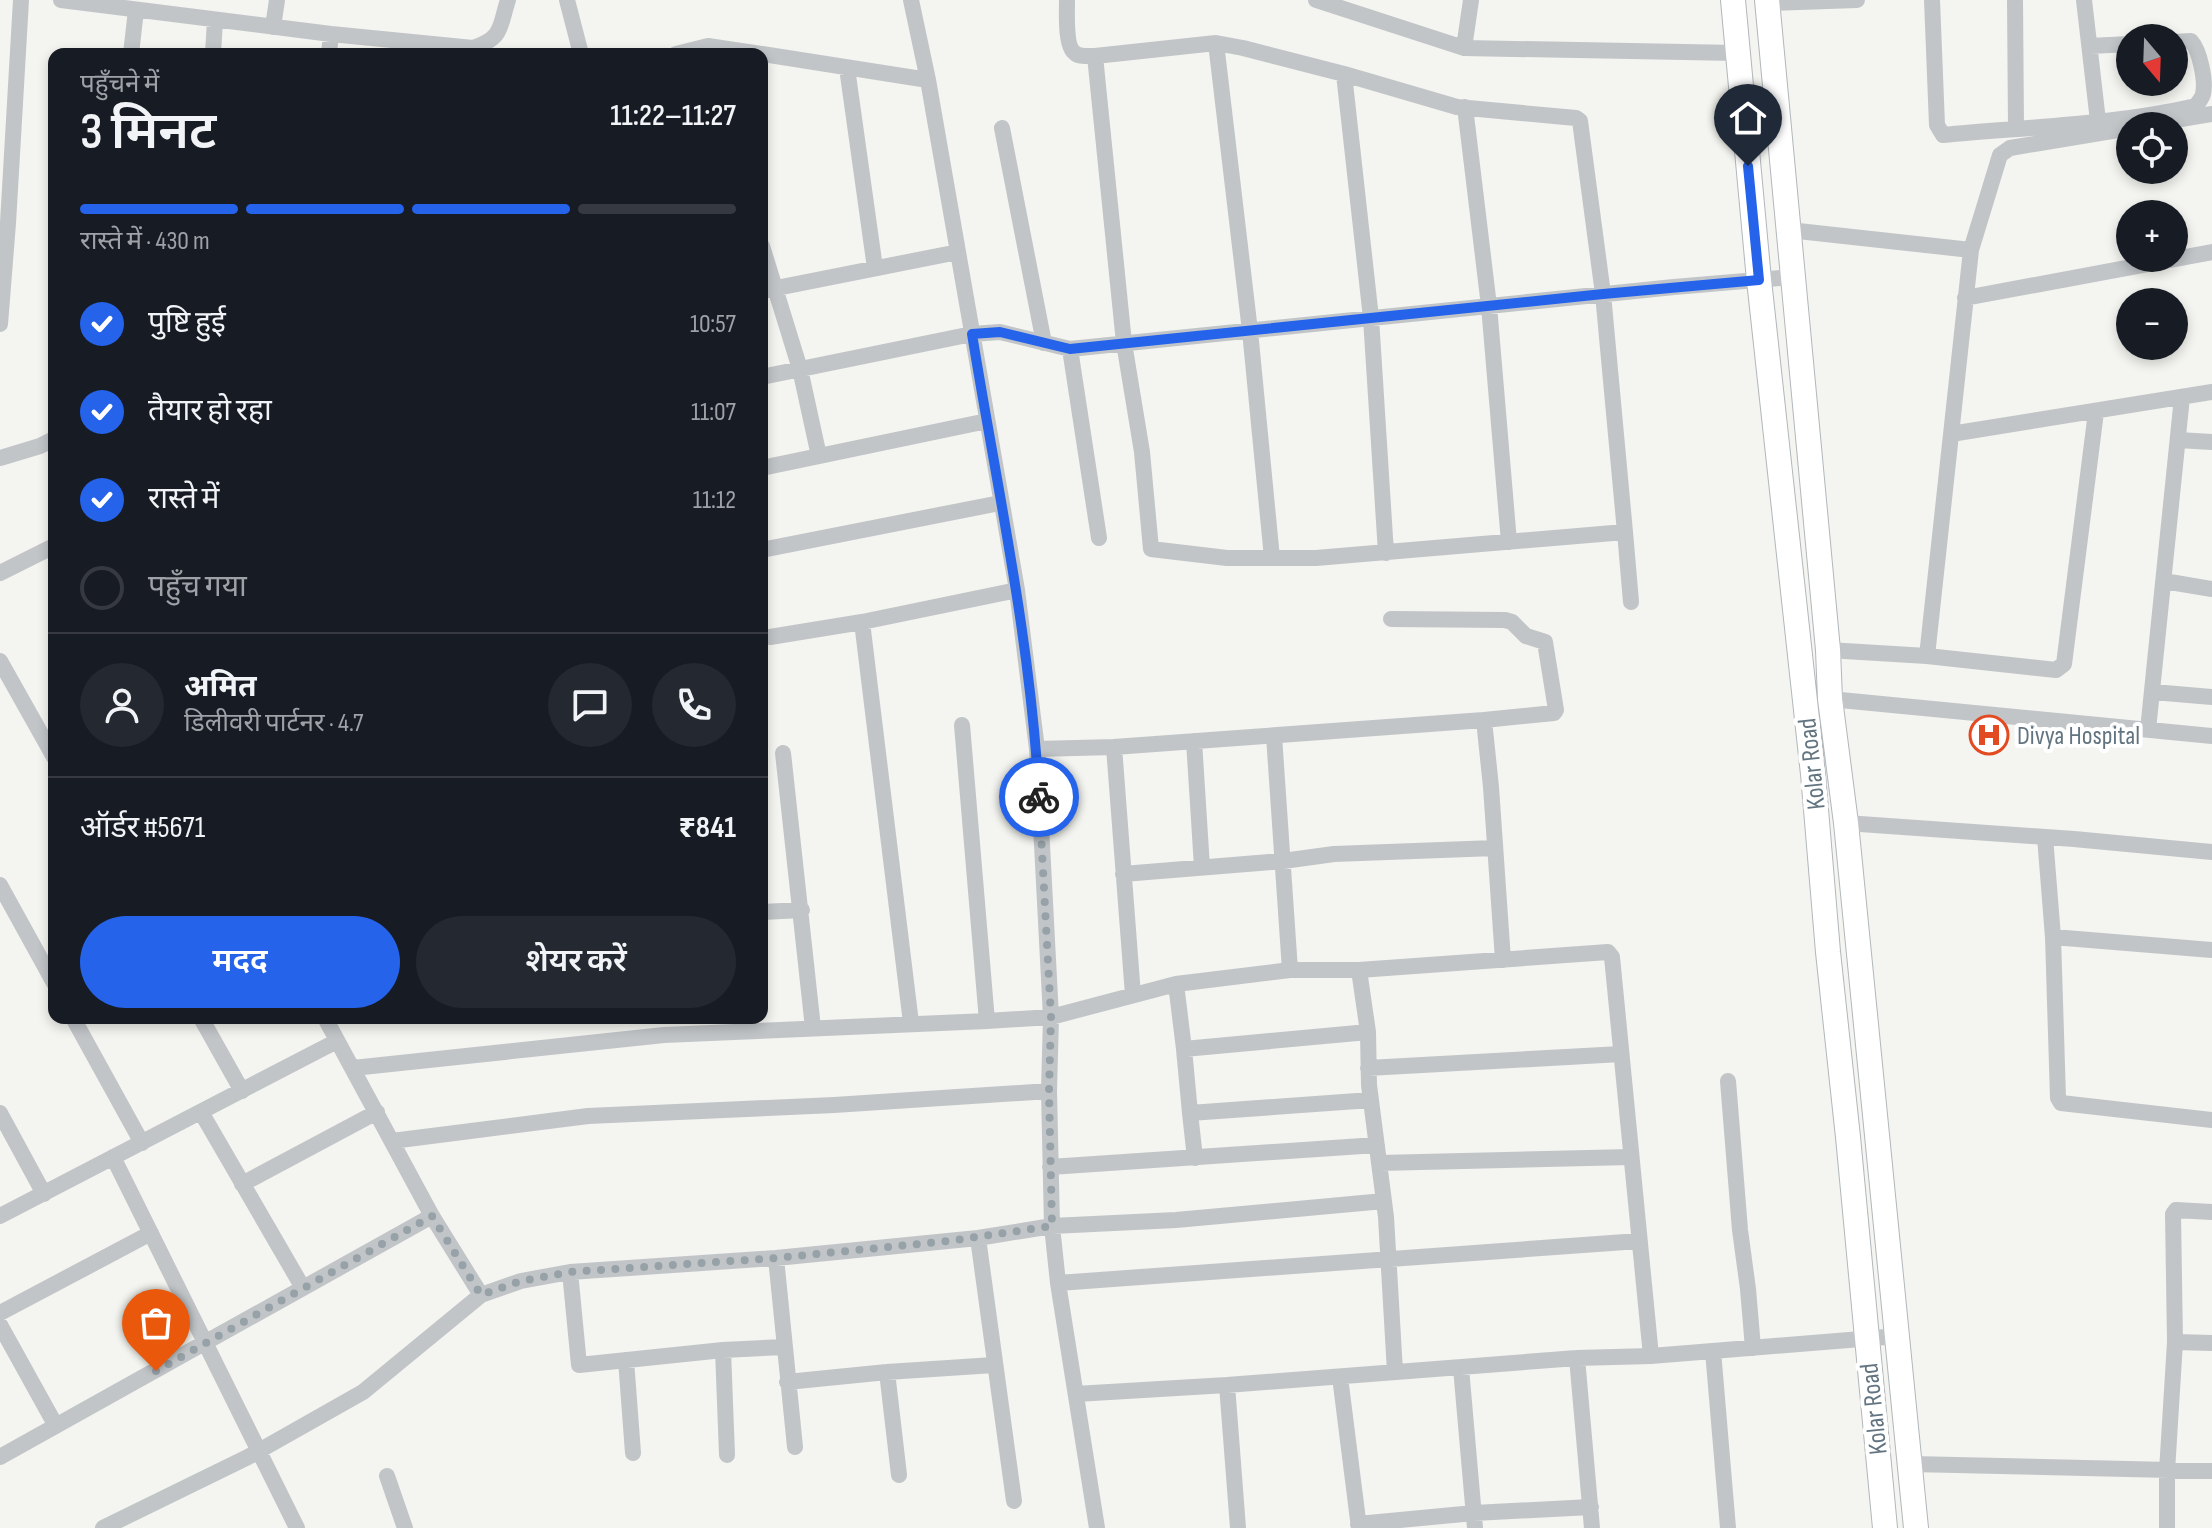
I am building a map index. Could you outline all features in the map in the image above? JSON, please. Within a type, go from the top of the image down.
[{"type":"main road","name":"Kolar Road","points":[[1733,0],[1759,280],[1813,774],[1885,1528]]},
{"type":"main road","name":"Kolar Road","points":[[1767,1],[1828,650],[1830,699],[1846,823],[1916,1528]]},
{"type":"street","points":[[0,324],[4,223],[21,0]]},
{"type":"street","points":[[61,0],[331,34],[473,48],[497,37],[508,0]]},
{"type":"street","points":[[273,27],[277,0]]},
{"type":"street","points":[[567,0],[579,48]]},
{"type":"street","points":[[911,0],[928,80],[1017,590],[1037,749],[1051,1017],[1052,1226],[1058,1283],[1097,1528]]},
{"type":"street","points":[[1067,0],[1069,44],[1076,55],[1095,56],[1216,43],[1465,107],[1576,118],[1580,121],[1603,294],[1631,602]]},
{"type":"street","points":[[1316,0],[1362,7],[1464,48],[1737,53]]},
{"type":"street","points":[[1464,48],[1471,0]]},
{"type":"street","points":[[1767,1],[1857,0]]},
{"type":"street","points":[[1932,0],[1937,125],[1943,135],[2098,121],[2196,106],[2203,96],[2201,61],[2197,47],[2188,41]]},
{"type":"street","points":[[2015,0],[2016,128]]},
{"type":"street","points":[[2084,0],[2098,121]]},
{"type":"street","points":[[132,48],[136,10]]},
{"type":"street","points":[[213,48],[215,20]]},
{"type":"street","points":[[330,48],[331,34]]},
{"type":"street","points":[[1216,43],[1250,331],[1272,558]]},
{"type":"street","points":[[2090,46],[2116,45]]},
{"type":"street","points":[[768,55],[928,80]]},
{"type":"street","points":[[1095,56],[1124,343],[1142,452],[1151,549],[1227,558],[1316,558],[1625,532]]},
{"type":"street","points":[[847,68],[875,268]]},
{"type":"street","points":[[1344,74],[1371,318],[1386,553]]},
{"type":"street","points":[[1465,107],[1489,306],[1509,542]]},
{"type":"street","points":[[2188,118],[2212,114]]},
{"type":"street","points":[[1002,128],[1044,343]]},
{"type":"street","points":[[1927,656],[1971,250],[2000,155],[2010,148],[2116,130]]},
{"type":"street","points":[[1789,230],[1971,250]]},
{"type":"street","points":[[819,456],[800,369],[768,289],[958,252]]},
{"type":"street","points":[[1965,298],[2212,252]]},
{"type":"street","points":[[768,376],[972,334],[1000,332],[1070,349],[1793,277]]},
{"type":"street","points":[[1070,349],[1099,538]]},
{"type":"street","points":[[1951,434],[2212,392]]},
{"type":"street","points":[[2148,730],[2182,397]]},
{"type":"street","points":[[1828,650],[1927,656],[2056,670],[2064,664],[2096,412]]},
{"type":"street","points":[[768,467],[987,421]]},
{"type":"street","points":[[2178,440],[2212,442]]},
{"type":"street","points":[[0,458],[48,442]]},
{"type":"street","points":[[768,549],[1000,503]]},
{"type":"street","points":[[0,573],[48,549]]},
{"type":"street","points":[[2164,581],[2212,589]]},
{"type":"street","points":[[770,637],[862,622],[1017,590]]},
{"type":"street","points":[[1037,749],[1274,736],[1554,713],[1545,642],[1526,636],[1512,622],[1391,619]]},
{"type":"street","points":[[862,622],[911,1023]]},
{"type":"street","points":[[0,661],[48,746]]},
{"type":"street","points":[[2153,692],[2212,697]]},
{"type":"street","points":[[1830,699],[2212,736]]},
{"type":"street","points":[[1484,720],[1503,960]]},
{"type":"street","points":[[962,725],[987,1021]]},
{"type":"street","points":[[1274,736],[1290,970]]},
{"type":"street","points":[[1194,741],[1202,867]]},
{"type":"street","points":[[1114,747],[1133,995]]},
{"type":"street","points":[[783,753],[813,1028]]},
{"type":"street","points":[[1846,823],[2212,852]]},
{"type":"street","points":[[2045,837],[2053,937],[2058,1098],[2061,1103],[2212,1120]]},
{"type":"street","points":[[1123,874],[1334,854],[1495,848]]},
{"type":"street","points":[[0,885],[48,972]]},
{"type":"street","points":[[768,912],[802,910]]},
{"type":"street","points":[[2053,937],[2212,950]]},
{"type":"street","points":[[353,1068],[664,1035],[1051,1017],[1176,984],[1290,970],[1359,970],[1611,953],[1651,1356]]},
{"type":"street","points":[[1359,970],[1384,1201],[1395,1372]]},
{"type":"street","points":[[1176,984],[1195,1158]]},
{"type":"street","points":[[76,1024],[142,1143]]},
{"type":"street","points":[[204,1024],[242,1091]]},
{"type":"street","points":[[328,1024],[432,1216],[481,1295]]},
{"type":"street","points":[[1184,1049],[1368,1032]]},
{"type":"street","points":[[0,1216],[337,1041]]},
{"type":"street","points":[[1368,1068],[1621,1054]]},
{"type":"street","points":[[1728,1081],[1753,1348]]},
{"type":"street","points":[[392,1141],[588,1116],[1049,1091]]},
{"type":"street","points":[[1190,1113],[1371,1100]]},
{"type":"street","points":[[201,1112],[303,1288]]},
{"type":"street","points":[[242,1184],[377,1112]]},
{"type":"street","points":[[0,1113],[44,1194]]},
{"type":"street","points":[[1050,1167],[1377,1145]]},
{"type":"street","points":[[113,1157],[297,1528]]},
{"type":"street","points":[[1379,1163],[1631,1157]]},
{"type":"street","points":[[103,1528],[259,1450],[363,1392],[481,1295],[521,1281],[570,1272],[776,1258],[978,1238],[1052,1226],[1176,1220],[1384,1201]]},
{"type":"street","points":[[2167,1528],[2167,1471],[2175,1342],[2173,1214],[2176,1210],[2212,1212]]},
{"type":"street","points":[[0,1457],[432,1216]]},
{"type":"street","points":[[0,1313],[151,1233]]},
{"type":"street","points":[[978,1238],[1014,1501]]},
{"type":"street","points":[[1058,1283],[1639,1241]]},
{"type":"street","points":[[776,1258],[795,1447]]},
{"type":"street","points":[[570,1272],[579,1365],[784,1347]]},
{"type":"street","points":[[0,1325],[56,1426]]},
{"type":"street","points":[[1076,1394],[1577,1358],[1651,1356],[1898,1336]]},
{"type":"street","points":[[2175,1342],[2212,1343]]},
{"type":"street","points":[[723,1350],[727,1455]]},
{"type":"street","points":[[1713,1351],[1728,1528]]},
{"type":"street","points":[[1577,1358],[1592,1528]]},
{"type":"street","points":[[626,1360],[633,1453]]},
{"type":"street","points":[[787,1382],[994,1365]]},
{"type":"street","points":[[1461,1368],[1474,1521]]},
{"type":"street","points":[[887,1372],[899,1475]]},
{"type":"street","points":[[1340,1377],[1359,1526],[1474,1521],[1591,1507]]},
{"type":"street","points":[[1227,1385],[1238,1528]]},
{"type":"street","points":[[1911,1464],[2212,1471]]},
{"type":"street","points":[[387,1476],[405,1528]]},
{"type":"way so far","points":[[156,1371],[432,1216],[481,1295],[521,1281],[570,1272],[776,1258],[978,1238],[1052,1226],[1051,1017],[1039,797]]},
{"type":"place","name":"Divya Hospital","points":[[1989,735]]},
{"type":"route","points":[[1039,797],[1037,749],[1017,590],[972,334],[1000,332],[1070,349],[1759,280],[1748,166]]}]
